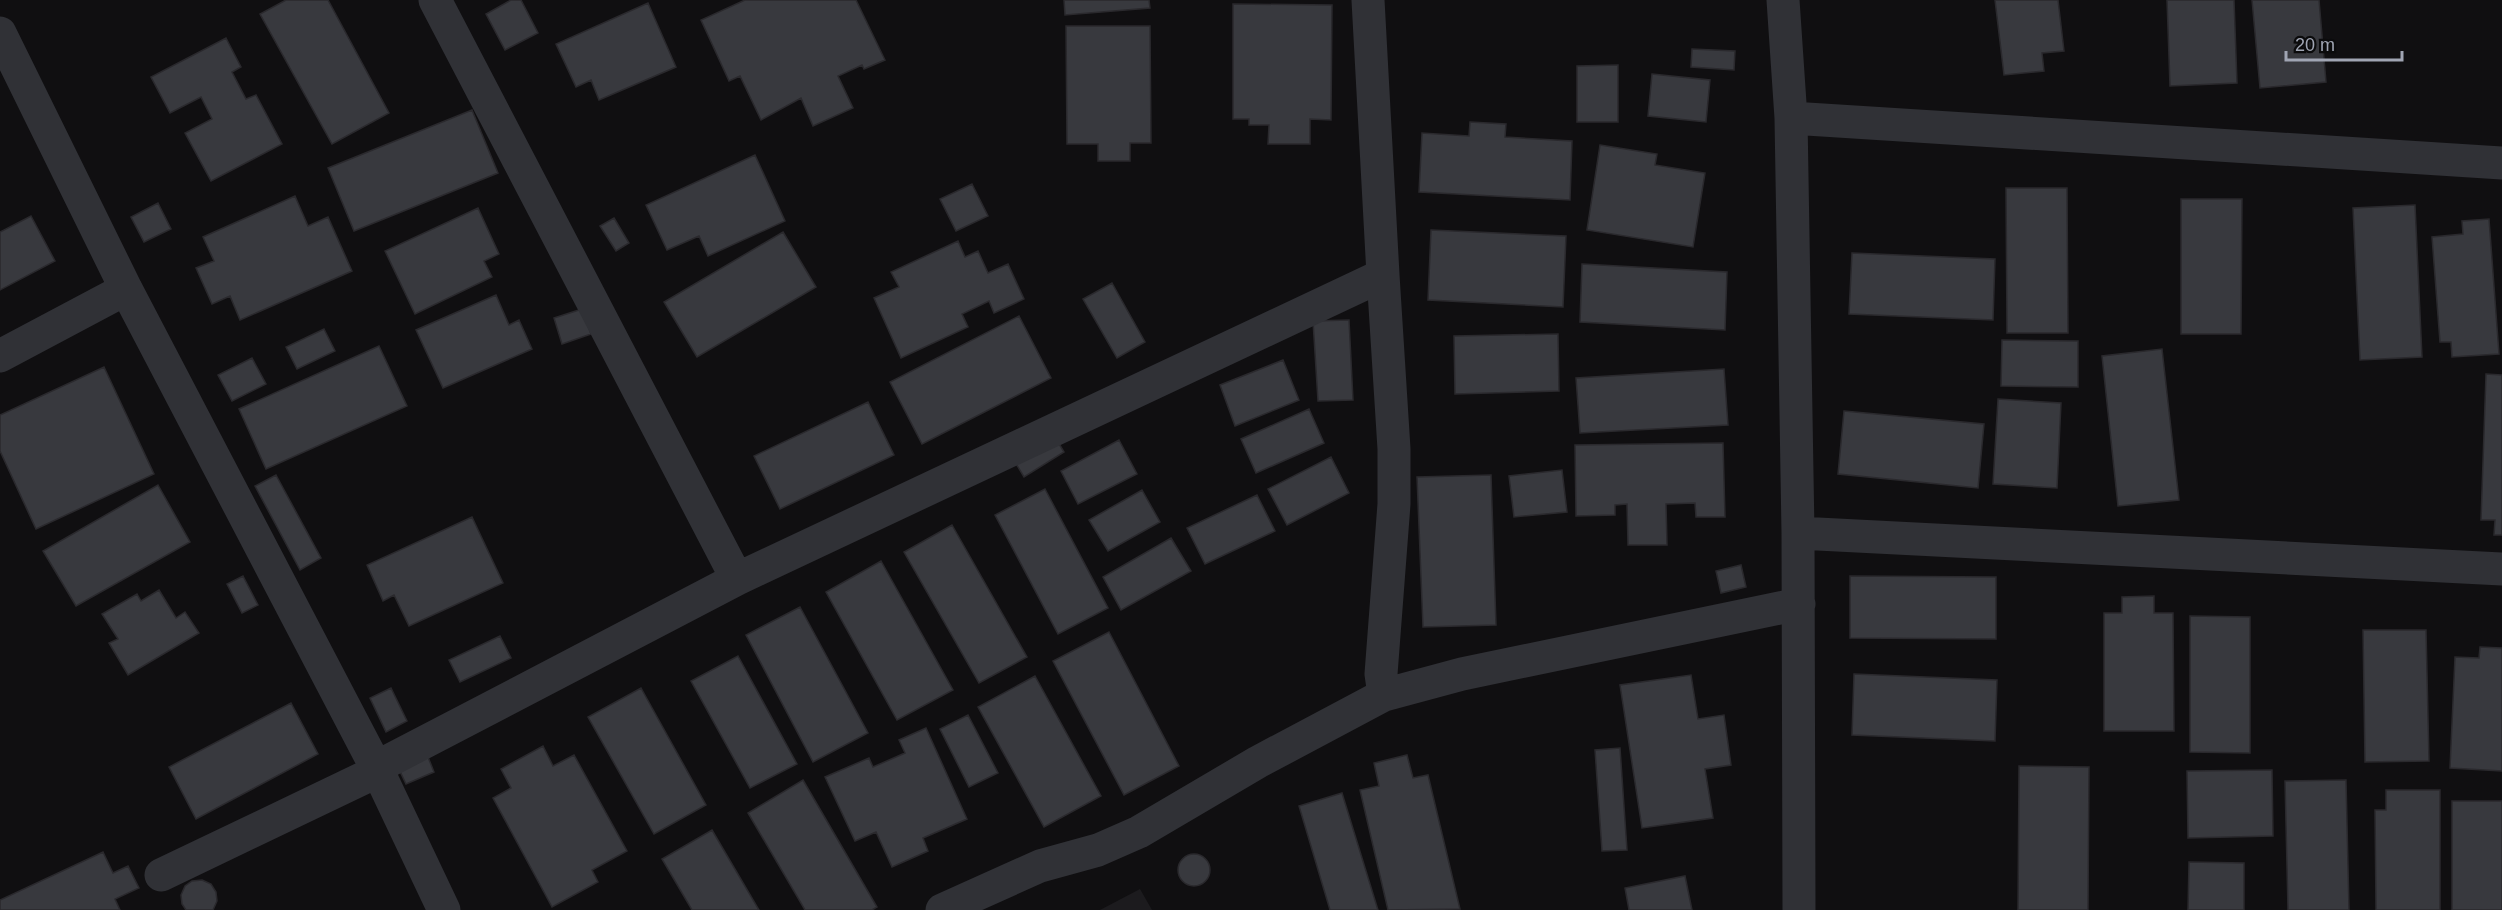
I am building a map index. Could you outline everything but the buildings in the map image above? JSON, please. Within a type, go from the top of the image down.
[{"type":"street","points":[[435,0],[737,579]]},
{"type":"street","points":[[1368,0],[1394,449],[1394,504],[1381,674],[1384,695]]},
{"type":"street","points":[[1783,0],[1791,118],[1799,604],[1799,910]]},
{"type":"street","points":[[0,33],[126,289],[377,769],[444,910]]},
{"type":"street","points":[[1791,118],[2502,163]]},
{"type":"street","points":[[161,875],[377,769],[737,579],[1383,275]]},
{"type":"street","points":[[0,356],[126,289]]},
{"type":"street","points":[[1798,533],[2502,569]]},
{"type":"street","points":[[942,910],[1040,866],[1098,850],[1139,832],[1258,762],[1384,695],[1461,674],[1799,604]]},
{"type":"shaded area","points":[[1140,889],[1152,910],[1100,910]]}]
